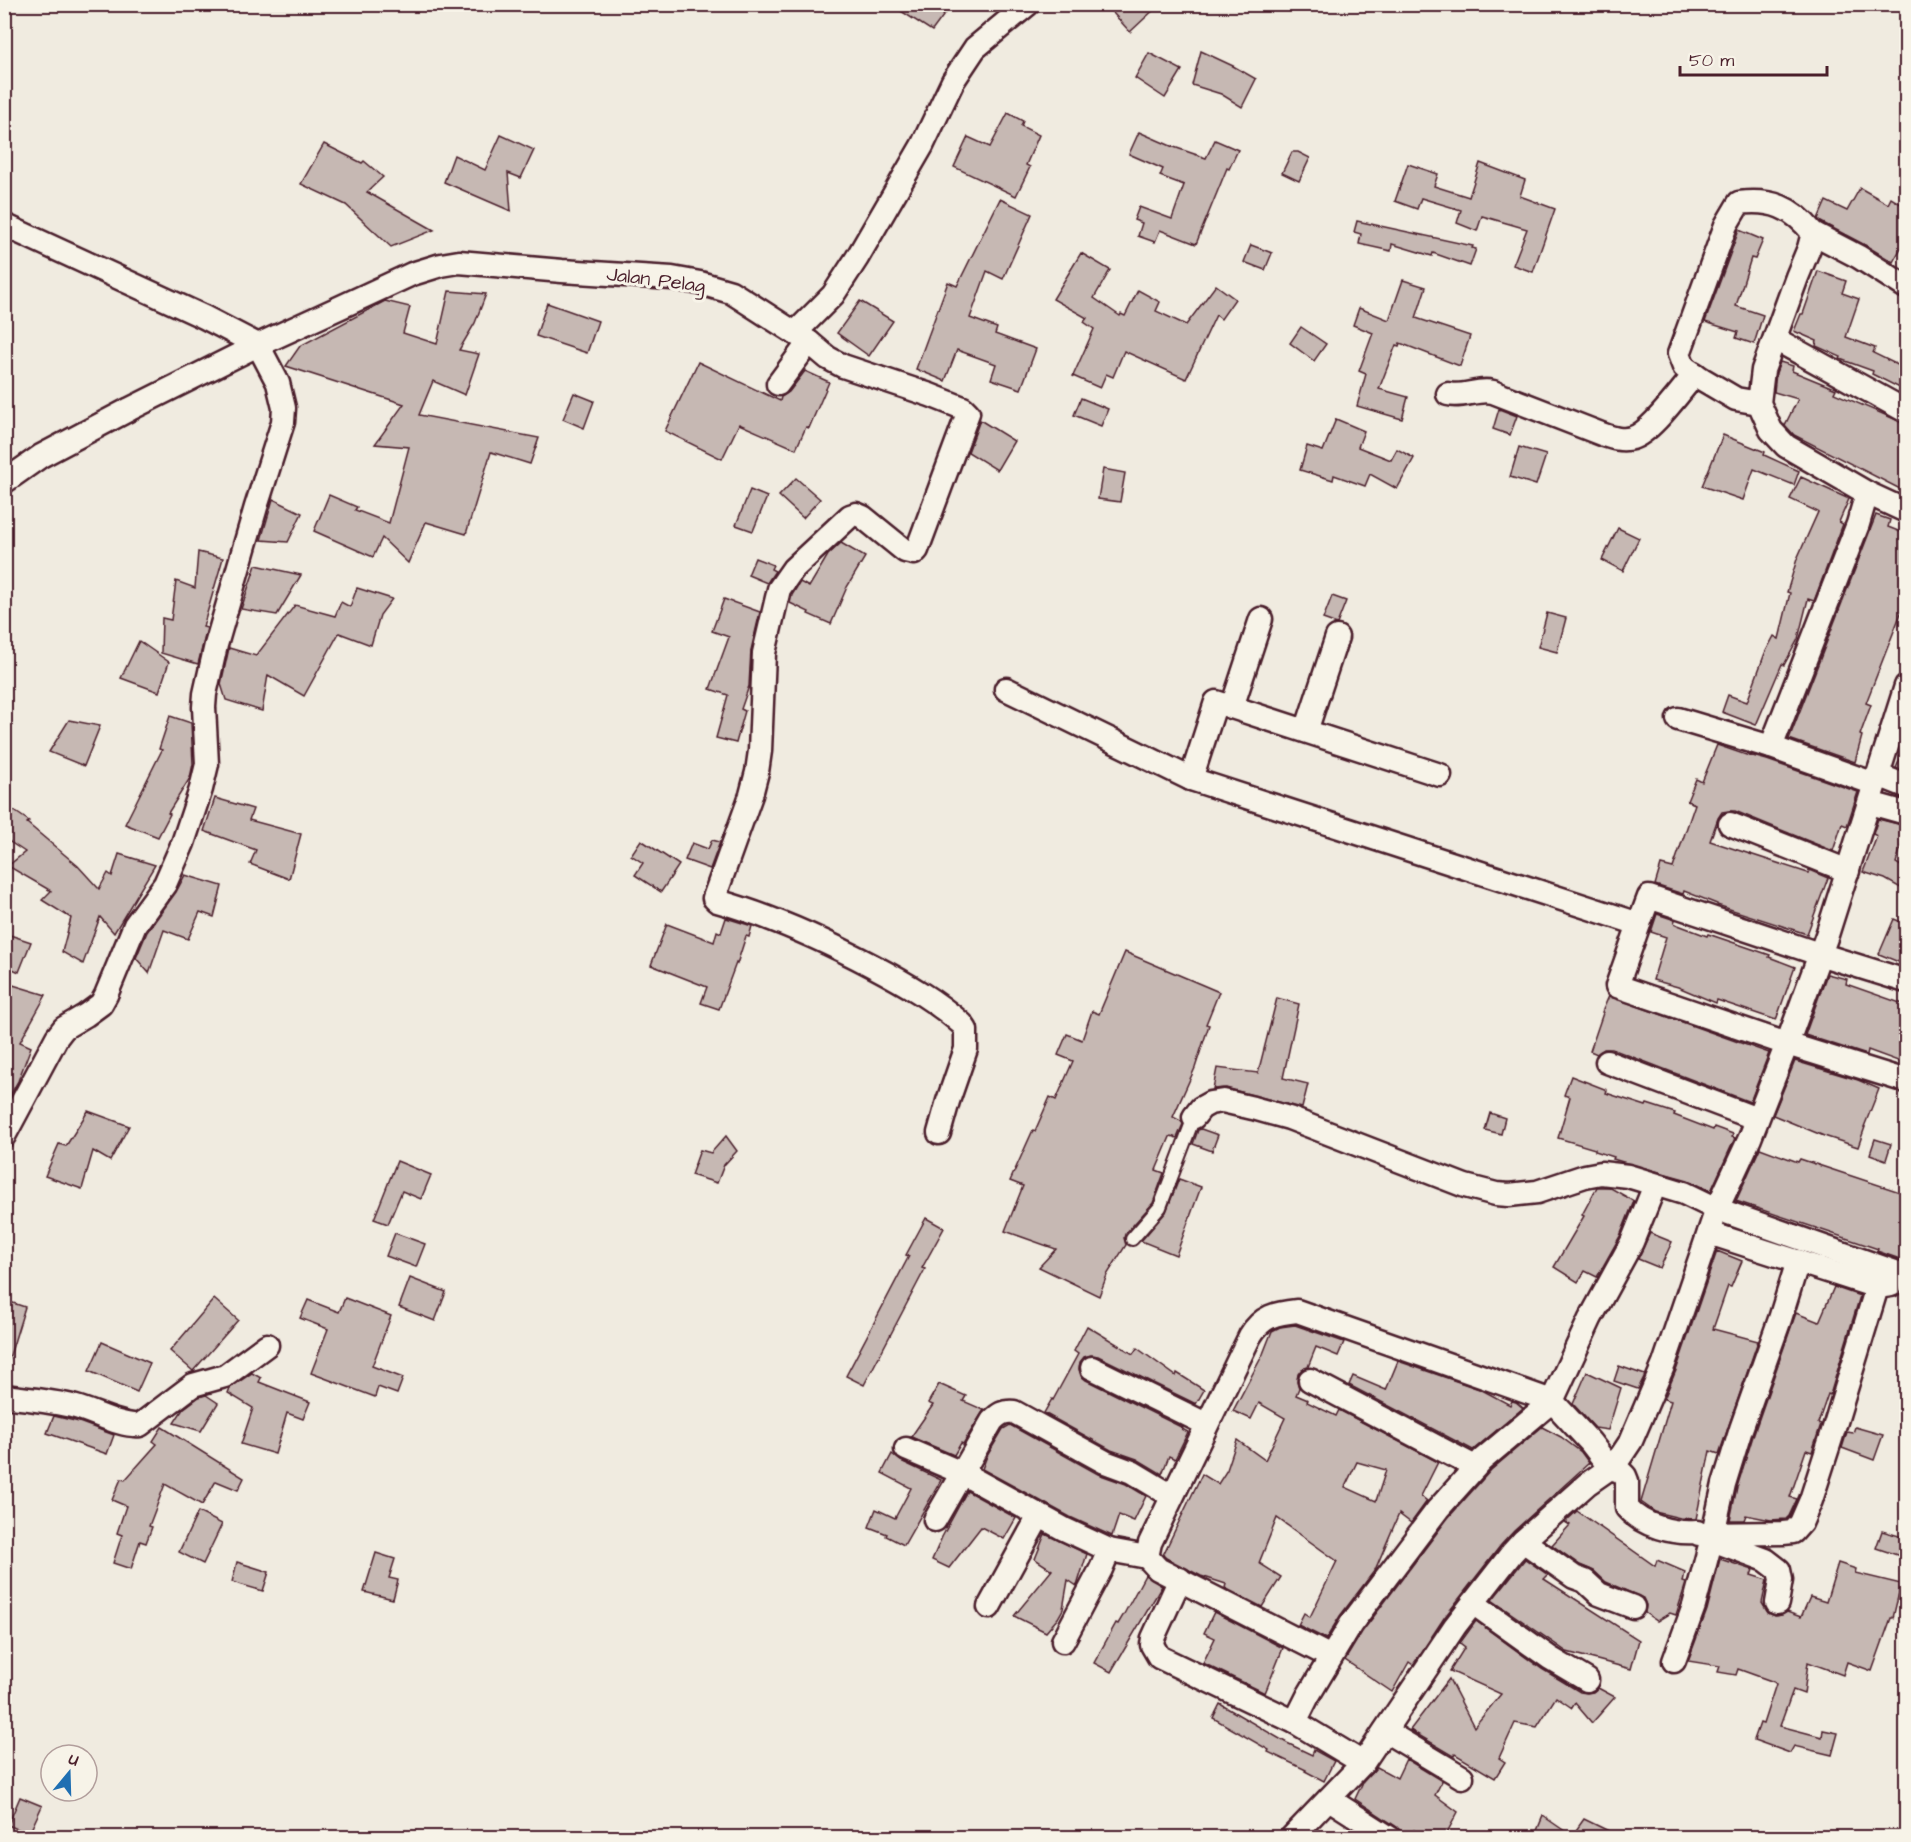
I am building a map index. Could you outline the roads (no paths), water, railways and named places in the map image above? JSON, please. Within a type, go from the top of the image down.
[{"type":"street","points":[[778,384],[802,337],[857,258],[922,146],[953,81],[975,48],[1028,4]]},
{"type":"street","points":[[1759,403],[1736,399],[1684,367],[1678,354],[1726,225],[1739,203],[1757,201],[1783,207],[1803,220],[1813,233],[1858,257],[1906,287]]},
{"type":"street","points":[[4,225],[204,317],[258,345],[278,383],[284,408],[283,422],[216,645],[205,694],[207,764],[183,843],[165,884],[135,925],[106,995],[95,1009],[64,1028],[57,1037],[4,1136]]},
{"type":"street","points":[[1813,233],[1763,370],[1759,403],[1771,430],[1786,446],[1867,493],[1906,511]]},
{"type":"street","name":"Jalan Pelag","points":[[4,482],[51,451],[258,345],[412,274],[459,262],[672,278],[700,283],[731,292],[843,366],[963,408],[967,411],[968,417],[958,437],[914,553],[909,553],[864,517],[856,514],[850,516],[793,570],[779,589],[764,653],[757,772],[714,898],[833,944],[911,987],[962,1024],[967,1038],[966,1049],[939,1133]]},
{"type":"street","points":[[1776,339],[1906,411]]},
{"type":"street","points":[[1448,394],[1461,396],[1488,390],[1604,435],[1617,439],[1631,438],[1652,424],[1695,374]]},
{"type":"street","points":[[1771,747],[1858,524],[1867,493]]},
{"type":"street","points":[[1232,707],[1260,619]]},
{"type":"street","points":[[1306,731],[1337,637]]},
{"type":"street","points":[[1291,1838],[1363,1763],[1455,1626],[1523,1541],[1587,1484],[1610,1468],[1621,1456],[1639,1426],[1664,1364],[1718,1209],[1758,1119],[1787,1044],[1848,871],[1906,686]]},
{"type":"street","points":[[1006,689],[1191,779],[1639,924]]},
{"type":"street","points":[[1191,779],[1216,702],[1440,775]]},
{"type":"street","points":[[1678,719],[1771,747],[1874,788],[1906,813]]},
{"type":"street","points":[[1874,788],[1906,786]]},
{"type":"street","points":[[1730,824],[1848,871]]},
{"type":"street","points":[[1906,981],[1649,897],[1617,986],[1787,1044],[1906,1081]]},
{"type":"street","points":[[1607,1062],[1758,1119]]},
{"type":"street","points":[[1194,1117],[1201,1108],[1210,1103],[1223,1101],[1253,1108],[1289,1118],[1465,1186],[1496,1194],[1537,1192],[1601,1173],[1628,1176],[1684,1192],[1718,1209],[1904,1270],[1891,1285],[1877,1287],[1709,1233]]},
{"type":"street","points":[[1295,1722],[1351,1624],[1438,1509],[1475,1467],[1552,1401],[1590,1319],[1632,1242],[1655,1185]]},
{"type":"street","points":[[1674,1661],[1694,1606],[1713,1537],[1724,1484],[1741,1429],[1798,1261]]},
{"type":"street","points":[[1713,1537],[1793,1532],[1801,1523],[1831,1438],[1877,1287]]},
{"type":"street","points":[[1147,1557],[1150,1543],[1172,1496],[1256,1326],[1265,1318],[1277,1313],[1297,1311],[1552,1401],[1590,1442],[1610,1468],[1620,1471],[1625,1476],[1627,1508],[1633,1515],[1668,1530],[1685,1533],[1697,1532],[1713,1537],[1766,1560],[1779,1570],[1781,1580],[1777,1603]]},
{"type":"street","points":[[4,1396],[62,1404],[95,1412],[131,1425],[140,1425],[193,1385],[225,1376],[267,1345]]},
{"type":"street","points":[[1092,1368],[1206,1424]]},
{"type":"street","points":[[1310,1380],[1475,1467]]},
{"type":"street","points":[[935,1520],[992,1421],[1006,1411],[1014,1412],[1105,1462],[1132,1472],[1172,1496]]},
{"type":"street","points":[[906,1449],[962,1473],[1039,1516],[1109,1550],[1147,1557],[1158,1569],[1331,1657]]},
{"type":"street","points":[[989,1607],[1039,1516]]},
{"type":"street","points":[[1523,1541],[1574,1577],[1585,1581],[1599,1594],[1633,1607]]},
{"type":"street","points":[[1063,1641],[1109,1550]]},
{"type":"street","points":[[1180,1579],[1152,1638],[1152,1645],[1159,1657],[1295,1722],[1363,1763]]},
{"type":"street","points":[[1473,1603],[1550,1658],[1587,1680]]},
{"type":"street","points":[[1385,1731],[1462,1778]]},
{"type":"street","points":[[1329,1799],[1390,1838]]},
{"type":"lane","points":[[1132,1239],[1160,1207],[1194,1117]]}]
